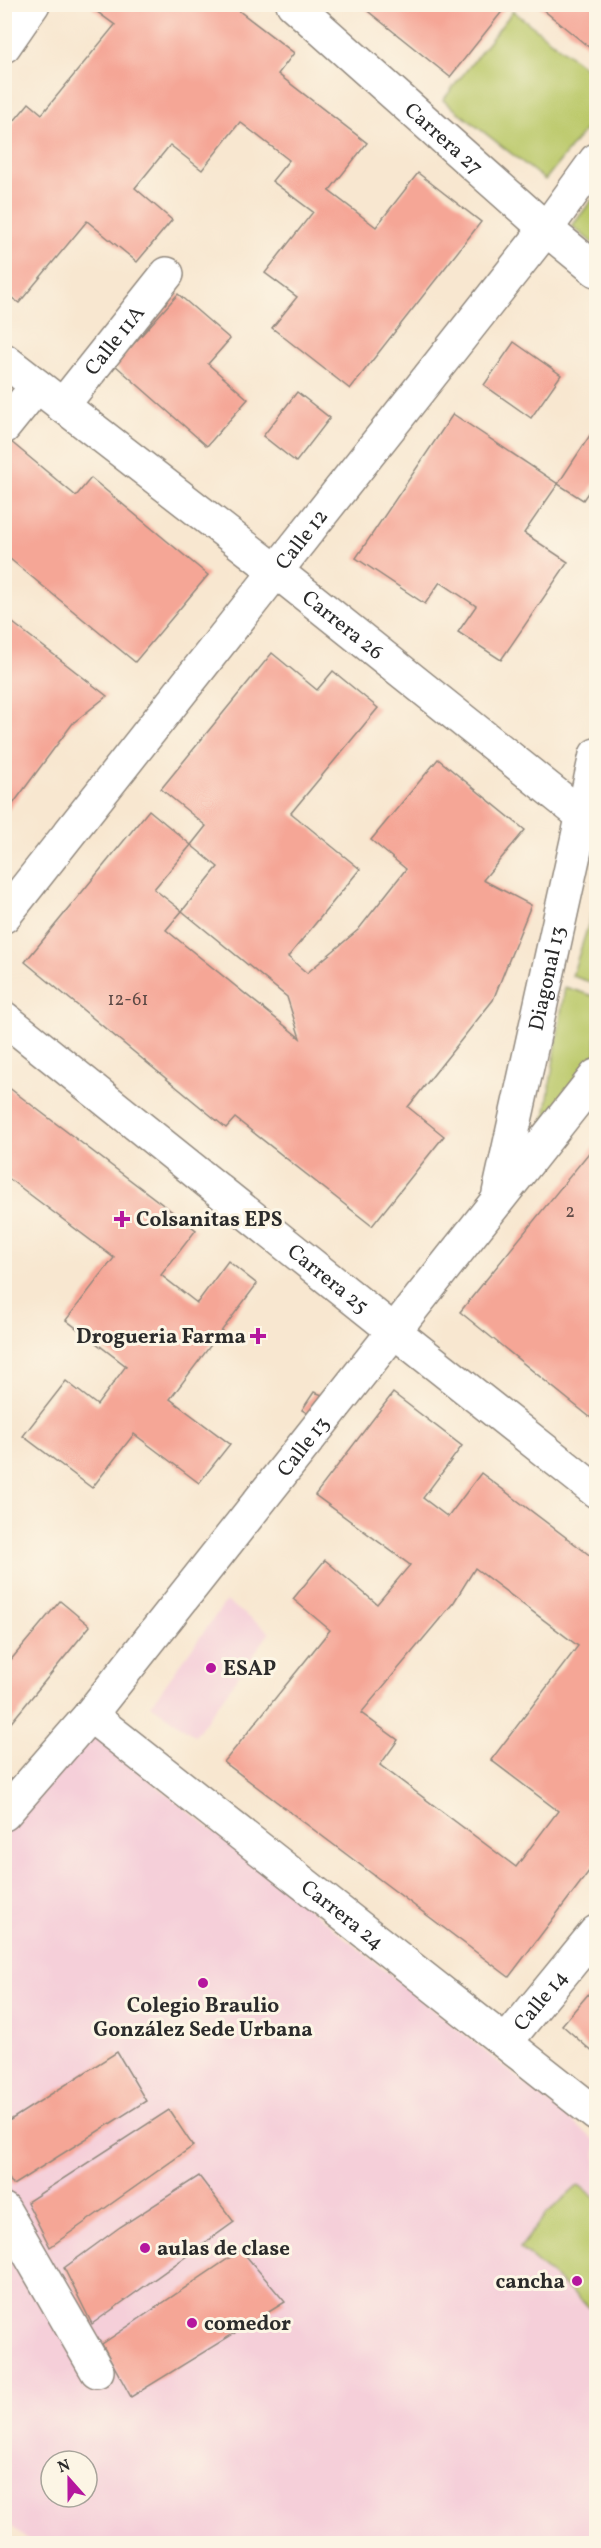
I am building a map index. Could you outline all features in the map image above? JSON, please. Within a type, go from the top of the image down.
[{"type":"street","points":[[4,46],[33,4]]},
{"type":"street","name":"Carrera 27","points":[[293,4],[546,229],[597,270]]},
{"type":"street","name":"Calle 12","points":[[4,916],[546,229],[597,160]]},
{"type":"street","name":"Calle 11A","points":[[62,406],[166,274]]},
{"type":"street","name":"Carrera 26","points":[[4,360],[276,571],[590,820]]},
{"type":"street","points":[[4,427],[37,386]]},
{"type":"street","name":"Diagonal 13","points":[[498,1200],[590,820],[597,755]]},
{"type":"street","name":"Carrera 25","points":[[4,1018],[597,1491]]},
{"type":"street","name":"Calle 13","points":[[9,1799],[90,1714],[597,1076]]},
{"type":"street","name":"Carrera 24","points":[[90,1714],[597,2114]]},
{"type":"street","name":"Calle 14","points":[[506,2042],[597,1932]]},
{"type":"street","points":[[4,2210],[97,2371]]},
{"type":"shaded area","name":"ESAP","points":[[226,1601],[270,1632],[195,1736],[151,1705]]},
{"type":"shaded area","name":"Colegio Braulio González Sede Urbana","points":[[83,1726],[596,2141],[596,2543],[33,2544],[5,2521],[4,1826]]},
{"type":"green space","points":[[513,11],[596,76],[596,116],[545,180],[443,100]]},
{"type":"green space","points":[[596,195],[596,246],[572,226]]},
{"type":"green space","points":[[596,901],[596,984],[572,976]]},
{"type":"green space","points":[[565,987],[596,997],[596,1056],[544,1124]]},
{"type":"green space","name":"cancha","points":[[579,2185],[596,2199],[596,2313],[520,2248],[545,2215]]},
{"type":"building","points":[[95,4],[230,4],[294,53],[278,74],[367,143],[329,191],[376,227],[418,173],[481,222],[350,389],[272,328],[297,297],[265,273],[313,212],[272,181],[289,160],[240,122],[202,170],[170,145],[135,188],[172,220],[137,262],[87,221],[19,303],[4,292],[4,133],[29,103],[42,114],[115,25],[92,8]]},
{"type":"building","points":[[359,4],[508,4],[450,77]]},
{"type":"building","points":[[536,4],[596,4],[596,53]]},
{"type":"building","points":[[178,294],[230,339],[208,364],[248,399],[207,446],[115,365]]},
{"type":"building","points":[[514,342],[561,375],[531,418],[484,385]]},
{"type":"building","points":[[297,392],[330,418],[296,462],[263,436]]},
{"type":"building","points":[[453,414],[558,484],[524,533],[568,562],[501,660],[458,632],[476,606],[440,582],[425,604],[356,558]]},
{"type":"building","points":[[596,426],[596,481],[583,500],[558,484]]},
{"type":"building","points":[[10,441],[76,496],[91,478],[208,575],[135,662],[4,554],[4,448]]},
{"type":"building","points":[[4,616],[107,696],[73,723],[7,812],[4,811]]},
{"type":"building","points":[[272,653],[317,690],[333,671],[378,708],[291,813],[360,869],[288,957],[307,973],[358,930],[406,869],[371,840],[438,759],[525,830],[483,880],[531,905],[493,1000],[408,1107],[444,1136],[372,1226],[235,1118],[226,1128],[25,962],[149,810],[191,845],[206,826],[161,789]],"holes":[[[191,845],[218,867],[182,911],[154,889]],[[182,911],[287,997],[300,1038],[166,930]]]},
{"type":"building","points":[[4,1084],[196,1230],[161,1275],[197,1303],[228,1261],[257,1284],[170,1399],[230,1444],[199,1483],[134,1434],[92,1488],[23,1436],[66,1381],[97,1405],[126,1366],[66,1320],[114,1258],[4,1175]]},
{"type":"building","points":[[596,1144],[596,1422],[460,1312]]},
{"type":"building","points":[[314,1392],[331,1398],[315,1418],[302,1410]]},
{"type":"building","points":[[393,1393],[462,1446],[423,1498],[448,1517],[481,1473],[596,1560],[596,1862],[509,1977],[224,1762],[330,1630],[293,1599],[325,1560],[377,1604],[410,1565],[315,1495]],"holes":[[[475,1568],[578,1646],[491,1760],[558,1811],[516,1867],[380,1765],[398,1740],[361,1713],[454,1602]]]},
{"type":"building","points":[[60,1601],[90,1626],[9,1725],[4,1722],[4,1668]]},
{"type":"building","points":[[596,1985],[596,2055],[562,2025]]},
{"type":"building","points":[[117,2052],[146,2101],[13,2185],[4,2171],[4,2124]]},
{"type":"building","points":[[169,2110],[193,2146],[50,2247],[27,2202]]},
{"type":"building","name":"aulas de clase","points":[[199,2176],[234,2222],[92,2324],[64,2268],[120,2227]]},
{"type":"building","name":"comedor","points":[[241,2250],[285,2302],[131,2397],[102,2344]]},
{"type":"place","name":"Colsanitas EPS","points":[[122,1219]]},
{"type":"place","name":"Drogueria Farma","points":[[258,1336]]},
{"type":"place","name":"ESAP","points":[[211,1668]]},
{"type":"place","name":"Colegio Braulio González Sede Urbana","points":[[203,1983]]},
{"type":"place","name":"aulas de clase","points":[[145,2248]]},
{"type":"place","name":"cancha","points":[[577,2281]]},
{"type":"place","name":"comedor","points":[[192,2323]]}]
